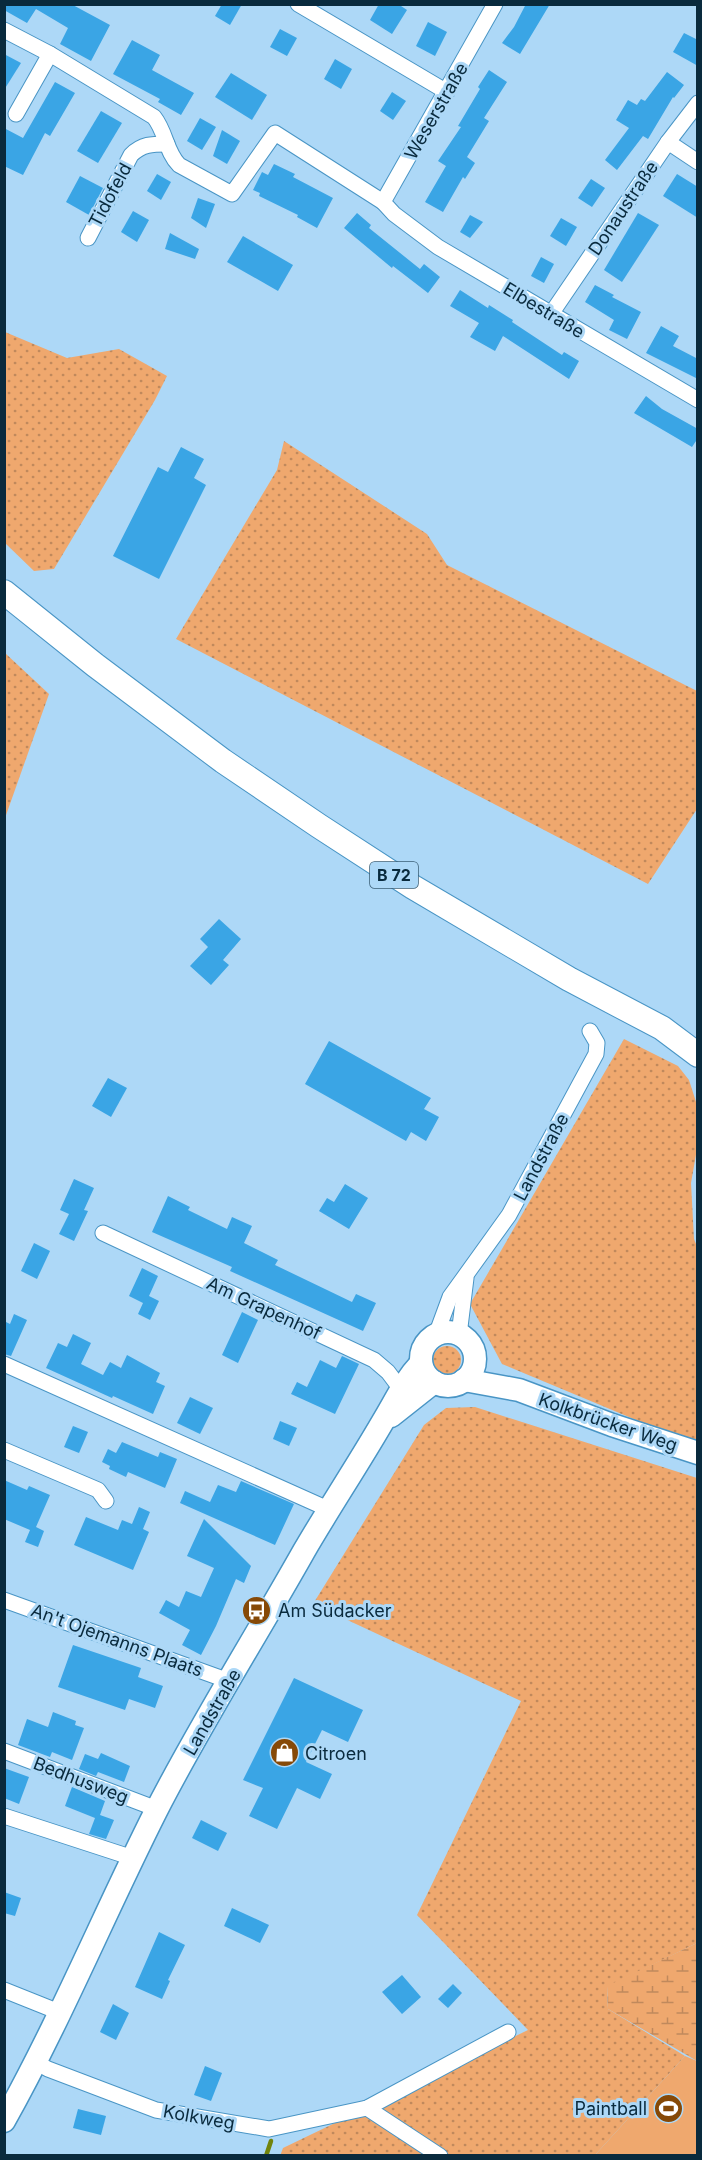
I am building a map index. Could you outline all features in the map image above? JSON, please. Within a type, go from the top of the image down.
[{"type":"main road","name":"B 72","points":[[4,592],[95,665],[223,761],[319,826],[413,887],[569,979],[662,1028],[698,1055]]},
{"type":"main road","name":"B 72","points":[[662,1028],[698,1036]]},
{"type":"street","name":"Weserstraße","points":[[383,202],[495,4]]},
{"type":"street","points":[[305,6],[447,92]]},
{"type":"street","points":[[4,30],[50,54],[154,117],[164,132],[173,159],[179,165],[232,194],[275,133],[383,202]]},
{"type":"street","points":[[16,114],[50,54]]},
{"type":"street","name":"Donaustraße","points":[[551,314],[668,142],[698,103]]},
{"type":"street","points":[[668,142],[698,162]]},
{"type":"street","name":"Tidofeld","points":[[88,238],[131,155],[146,144],[167,144]]},
{"type":"street","name":"Elbestraße","points":[[383,202],[394,214],[438,247],[698,400]]},
{"type":"street","name":"Landstraße","points":[[436,1335],[450,1297],[509,1215],[596,1054],[597,1044],[590,1031]]},
{"type":"street","name":"Am Grapenhof","points":[[103,1233],[374,1360],[388,1372],[405,1396]]},
{"type":"street","name":"Landstraße","points":[[459,1335],[466,1277]]},
{"type":"street","points":[[444,1333],[459,1335],[471,1346],[469,1371],[449,1386],[434,1382],[428,1377],[421,1363],[424,1347],[436,1335],[444,1333]]},
{"type":"street","name":"Landstraße","points":[[4,2121],[37,2063],[59,2012],[157,1809],[328,1509],[383,1423],[405,1396],[412,1373],[421,1363]]},
{"type":"street","points":[[4,1364],[328,1509]]},
{"type":"street","name":"Kolkbrücker Weg","points":[[469,1371],[612,1425],[698,1453]]},
{"type":"street","name":"Landstraße","points":[[405,1396],[434,1382]]},
{"type":"street","points":[[4,1450],[98,1490],[106,1501]]},
{"type":"street","name":"An't Ojemanns Plaats","points":[[4,1600],[229,1681]]},
{"type":"street","name":"Bedhusweg","points":[[4,1751],[157,1809]]},
{"type":"street","points":[[4,1816],[133,1858]]},
{"type":"street","points":[[4,1990],[59,2012]]},
{"type":"street","name":"Kolkweg","points":[[37,2063],[156,2110],[269,2129],[367,2108],[508,2032]]},
{"type":"street","points":[[367,2108],[440,2156]]},
{"type":"green space","points":[[5,332],[67,358],[119,349],[167,376],[54,569],[34,571],[5,543]]},
{"type":"green space","points":[[284,441],[427,534],[447,565],[697,691],[697,809],[648,884],[176,639],[277,470]]},
{"type":"green space","points":[[5,653],[49,694],[5,818]]},
{"type":"green space","points":[[624,1039],[678,1066],[689,1080],[698,1108],[697,1149],[691,1183],[694,1239],[698,1249],[697,1442],[684,1440],[502,1364],[470,1304]]},
{"type":"green space","points":[[447,1346],[457,1350],[461,1360],[457,1370],[447,1374],[437,1370],[433,1360],[437,1350]]},
{"type":"green space","points":[[475,1407],[697,1478],[697,1943],[607,1987],[608,2009],[685,2056],[595,2155],[280,2156],[283,2148],[528,2030],[417,1915],[521,1701],[313,1604],[424,1425],[446,1408]]},
{"type":"green space","points":[[697,1943],[697,2061],[608,2009],[607,1986]]},
{"type":"green space","name":"Paintball","points":[[685,2056],[697,2061],[697,2155],[595,2155]]},
{"type":"building","points":[[4,4],[71,4],[110,25],[91,61],[60,44],[68,28],[36,9],[27,23],[4,10]]},
{"type":"building","points":[[222,4],[242,4],[230,25],[215,16]]},
{"type":"building","points":[[379,4],[398,4],[407,10],[392,34],[370,20]]},
{"type":"building","points":[[526,4],[550,4],[520,54],[502,43],[514,27]]},
{"type":"building","points":[[428,22],[447,32],[435,56],[416,46]]},
{"type":"building","points":[[280,29],[297,38],[287,56],[270,47]]},
{"type":"building","points":[[684,33],[698,40],[698,66],[673,52]]},
{"type":"building","points":[[132,40],[160,55],[152,70],[194,93],[181,115],[158,102],[160,99],[113,74]]},
{"type":"building","points":[[4,54],[21,63],[4,90]]},
{"type":"building","points":[[335,59],[352,69],[341,89],[324,79]]},
{"type":"building","points":[[489,70],[507,82],[484,118],[489,121],[467,157],[475,163],[465,179],[463,177],[443,212],[425,202],[446,166],[438,161],[461,127],[458,126]]},
{"type":"building","points":[[667,72],[684,85],[673,97],[648,139],[643,136],[617,170],[605,160],[629,128],[616,120],[628,100],[637,105],[641,99],[645,101]]},
{"type":"building","points":[[231,73],[267,95],[252,120],[215,97]]},
{"type":"building","points":[[55,82],[75,93],[50,136],[45,133],[23,175],[4,166],[4,128],[23,138]]},
{"type":"building","points":[[392,92],[406,101],[393,120],[380,111]]},
{"type":"building","points":[[101,111],[122,123],[98,163],[77,151]]},
{"type":"building","points":[[200,118],[216,127],[202,150],[187,141]]},
{"type":"building","points":[[222,130],[240,141],[227,164],[213,156]]},
{"type":"building","points":[[274,164],[295,174],[293,177],[333,198],[317,228],[297,217],[298,215],[259,196],[260,193],[253,190],[262,172],[268,175]]},
{"type":"building","points":[[157,174],[171,182],[161,200],[147,191]]},
{"type":"building","points":[[677,174],[698,187],[698,218],[663,196]]},
{"type":"building","points":[[80,176],[103,188],[89,215],[66,202]]},
{"type":"building","points":[[591,179],[605,188],[592,207],[578,198]]},
{"type":"building","points":[[198,198],[215,204],[206,228],[191,218]]},
{"type":"building","points":[[133,211],[149,220],[137,242],[121,232]]},
{"type":"building","points":[[357,213],[371,225],[369,228],[420,269],[424,264],[440,277],[428,293],[393,266],[392,268],[344,228]]},
{"type":"building","points":[[638,213],[659,225],[622,282],[604,270]]},
{"type":"building","points":[[470,215],[483,222],[470,238],[460,232]]},
{"type":"building","points":[[561,218],[577,227],[566,246],[550,236]]},
{"type":"building","points":[[170,233],[199,249],[195,259],[165,249]]},
{"type":"building","points":[[243,236],[293,265],[278,291],[227,262]]},
{"type":"building","points":[[541,257],[554,264],[544,283],[531,276]]},
{"type":"building","points":[[595,285],[641,312],[627,339],[609,330],[614,320],[585,302]]},
{"type":"building","points":[[460,290],[488,308],[489,305],[513,320],[512,322],[562,355],[564,352],[579,361],[569,379],[503,336],[495,351],[470,337],[479,323],[450,306]]},
{"type":"building","points":[[661,326],[679,336],[673,346],[698,359],[698,379],[646,353]]},
{"type":"building","points":[[646,396],[662,409],[698,429],[698,438],[692,447],[634,413]]},
{"type":"building","points":[[181,447],[204,459],[194,478],[206,485],[159,579],[113,556],[158,467],[168,472]]},
{"type":"building","points":[[219,919],[241,939],[223,960],[229,965],[211,985],[190,966],[208,947],[200,939]]},
{"type":"building","points":[[329,1041],[431,1098],[424,1109],[439,1117],[426,1141],[411,1132],[406,1141],[305,1084]]},
{"type":"building","points":[[108,1078],[127,1088],[111,1117],[92,1106]]},
{"type":"building","points":[[74,1179],[94,1188],[84,1210],[88,1211],[74,1241],[59,1234],[69,1214],[60,1210]]},
{"type":"building","points":[[345,1184],[368,1198],[349,1229],[319,1211],[327,1198],[334,1202]]},
{"type":"building","points":[[168,1196],[190,1207],[188,1210],[227,1229],[232,1217],[252,1226],[244,1243],[278,1260],[275,1265],[352,1302],[356,1294],[376,1303],[363,1331],[230,1271],[232,1267],[152,1232]]},
{"type":"building","points":[[34,1243],[50,1251],[37,1279],[21,1271]]},
{"type":"building","points":[[142,1268],[158,1276],[149,1296],[159,1301],[150,1320],[138,1314],[143,1303],[129,1296]]},
{"type":"building","points":[[242,1312],[258,1320],[238,1363],[222,1355]]},
{"type":"building","points":[[14,1314],[27,1320],[11,1356],[4,1354],[4,1321],[10,1324]]},
{"type":"building","points":[[73,1334],[91,1343],[81,1364],[103,1375],[110,1362],[121,1368],[127,1355],[160,1373],[156,1382],[165,1386],[153,1414],[46,1368],[58,1343],[67,1347]]},
{"type":"building","points":[[342,1356],[359,1364],[335,1414],[291,1394],[297,1382],[307,1387],[320,1360],[336,1368]]},
{"type":"building","points":[[190,1397],[213,1408],[200,1434],[177,1423]]},
{"type":"building","points":[[280,1421],[297,1428],[289,1446],[273,1439]]},
{"type":"building","points":[[73,1426],[88,1432],[79,1453],[64,1447]]},
{"type":"building","points":[[122,1442],[158,1457],[160,1452],[177,1459],[165,1488],[128,1472],[126,1477],[109,1469],[110,1466],[102,1462],[108,1449],[116,1453]]},
{"type":"building","points":[[4,1480],[27,1490],[29,1486],[50,1495],[36,1527],[44,1531],[38,1547],[25,1542],[30,1530],[4,1519]]},
{"type":"building","points":[[241,1481],[294,1504],[275,1545],[180,1503],[185,1491],[210,1502],[218,1485],[236,1492]]},
{"type":"building","points":[[139,1507],[150,1512],[143,1529],[149,1532],[133,1570],[74,1545],[86,1517],[118,1530],[122,1520],[132,1524]]},
{"type":"building","points":[[204,1519],[251,1566],[244,1583],[236,1579],[201,1655],[182,1645],[190,1630],[159,1613],[166,1600],[179,1607],[186,1591],[201,1597],[214,1568],[187,1556]]},
{"type":"building","points":[[73,1645],[141,1668],[138,1677],[163,1686],[155,1708],[129,1699],[125,1710],[58,1687]]},
{"type":"building","name":"Citroen","points":[[294,1678],[363,1710],[348,1742],[322,1730],[306,1762],[332,1774],[320,1799],[297,1788],[277,1829],[249,1816],[263,1788],[243,1780]]},
{"type":"building","points":[[53,1712],[76,1721],[75,1725],[84,1728],[72,1760],[52,1752],[50,1757],[18,1745],[27,1719],[48,1727]]},
{"type":"building","points":[[101,1753],[130,1766],[124,1782],[98,1772],[96,1776],[79,1769],[85,1754],[98,1759]]},
{"type":"building","points":[[4,1768],[29,1777],[19,1804],[4,1798]]},
{"type":"building","points":[[72,1787],[105,1801],[100,1815],[114,1820],[106,1839],[89,1834],[95,1818],[65,1806]]},
{"type":"building","points":[[201,1820],[227,1833],[218,1851],[192,1838]]},
{"type":"building","points":[[4,1892],[21,1898],[15,1916],[4,1913]]},
{"type":"building","points":[[232,1908],[269,1925],[260,1943],[224,1926]]},
{"type":"building","points":[[159,1932],[185,1945],[168,1980],[170,1981],[162,1999],[135,1987]]},
{"type":"building","points":[[402,1975],[421,1997],[402,2014],[382,1992]]},
{"type":"building","points":[[453,1984],[462,1993],[448,2008],[438,1999]]},
{"type":"building","points":[[113,2004],[129,2013],[116,2040],[100,2032]]},
{"type":"building","points":[[205,2066],[222,2073],[211,2101],[194,2095]]},
{"type":"building","points":[[78,2109],[106,2116],[101,2135],[73,2128]]},
{"type":"waterway","points":[[266,2156],[271,2141]]},
{"type":"place","name":"Am Südacker","points":[[257,1610]]},
{"type":"place","name":"Citroen","points":[[284,1753]]},
{"type":"place","name":"Paintball","points":[[668,2108]]}]
